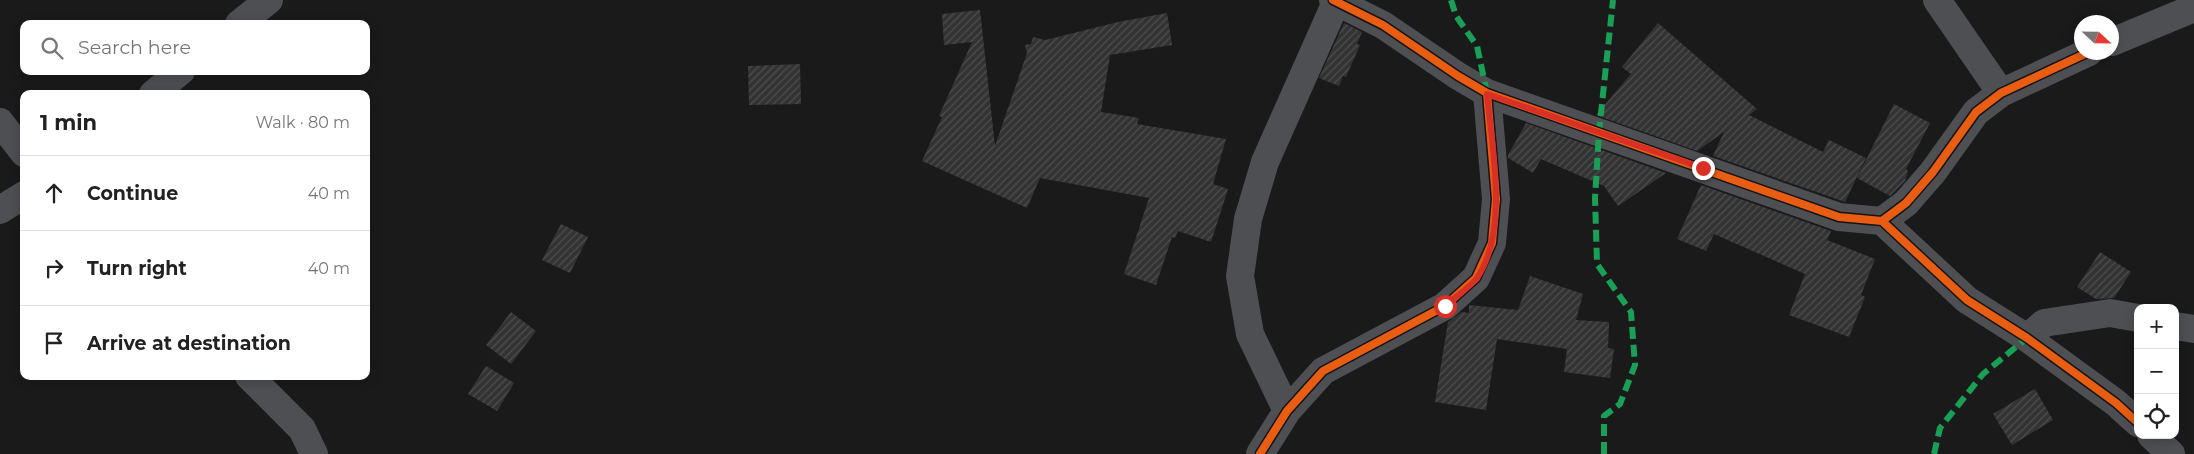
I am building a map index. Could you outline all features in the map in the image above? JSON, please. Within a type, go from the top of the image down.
[{"type":"street","points":[[244,20],[269,0]]},
{"type":"street","points":[[1937,0],[2001,93]]},
{"type":"street","points":[[1287,411],[1250,334],[1240,276],[1248,219],[1264,162],[1335,1],[1383,25],[1487,94],[1839,217],[1882,221],[1967,300],[2027,338],[2116,403],[2134,419]]},
{"type":"street","points":[[2119,39],[2194,8]]},
{"type":"street","points":[[1882,221],[1906,203],[1933,172],[1976,112],[2001,93],[2074,59]]},
{"type":"street","points":[[158,90],[176,75]]},
{"type":"street","points":[[1260,454],[1287,411],[1323,371],[1445,306],[1476,278],[1492,243],[1496,199],[1487,94]]},
{"type":"street","points":[[0,122],[20,147]]},
{"type":"street","points":[[0,210],[20,198]]},
{"type":"street","points":[[2027,338],[2044,323],[2110,313],[2134,317]]},
{"type":"street","points":[[2179,327],[2194,329]]},
{"type":"street","points":[[253,380],[302,429],[314,454]]},
{"type":"street","points":[[2155,439],[2171,454]]},
{"type":"building","points":[[980,10],[995,146],[1027,53],[1025,45],[1031,44],[1033,37],[1045,40],[1118,22],[1167,13],[1172,45],[1110,55],[1101,112],[1139,118],[1137,124],[1226,139],[1213,184],[1228,189],[1211,242],[1178,231],[1175,238],[1172,237],[1156,285],[1124,274],[1149,198],[1040,178],[1027,208],[922,161],[942,117],[939,116],[972,42],[944,45],[942,14]]},
{"type":"building","points":[[1344,23],[1362,32],[1357,44],[1360,45],[1346,77],[1343,76],[1339,86],[1319,78]]},
{"type":"building","points":[[1658,23],[1757,109],[1749,115],[1823,152],[1829,140],[1866,158],[1845,202],[1713,156],[1724,132],[1697,151],[1596,115],[1631,74],[1622,67]]},
{"type":"building","points":[[800,64],[801,104],[749,105],[748,66]]},
{"type":"building","points":[[1894,104],[1930,123],[1906,169],[1908,171],[1905,181],[1890,196],[1857,178]]},
{"type":"building","points":[[1526,123],[1666,173],[1618,206],[1604,186],[1541,159],[1533,173],[1508,158]]},
{"type":"building","points":[[1701,185],[1831,231],[1827,240],[1875,259],[1861,295],[1865,297],[1849,337],[1789,315],[1805,274],[1714,234],[1706,251],[1677,239]]},
{"type":"building","points":[[561,224],[588,237],[570,273],[542,260]]},
{"type":"building","points":[[2100,252],[2131,272],[2114,298],[2096,299],[2077,287]]},
{"type":"building","points":[[1530,276],[1583,294],[1576,320],[1609,322],[1608,348],[1614,349],[1610,378],[1564,372],[1567,349],[1497,339],[1486,410],[1435,402],[1448,322],[1462,312],[1469,313],[1469,305],[1518,310]]},
{"type":"building","points":[[511,312],[536,331],[511,364],[486,345]]},
{"type":"building","points":[[486,366],[514,383],[497,411],[468,394]]},
{"type":"building","points":[[2035,389],[2053,420],[2012,445],[1993,414]]},
{"type":"marked path","points":[[1451,0],[1456,16],[1477,46],[1487,93]]},
{"type":"marked path","points":[[1604,454],[1604,416],[1620,404],[1635,365],[1631,312],[1597,264],[1595,198],[1599,132],[1613,0]]},
{"type":"marked path","points":[[1934,454],[1940,428],[1983,374],[2027,338]]},
{"type":"cycle path","points":[[1333,0],[1383,25],[1458,76],[1487,93],[1839,217],[1882,221],[1906,203],[1933,172],[1976,112],[2001,93],[2074,59]]},
{"type":"cycle path","points":[[1260,454],[1287,411],[1323,371],[1445,306],[1476,278],[1492,243],[1496,199],[1487,93]]},
{"type":"cycle path","points":[[1882,221],[1967,300],[2027,338],[2116,403],[2134,419]]},
{"type":"route","points":[[1445,306],[1476,278],[1492,243],[1496,199],[1487,94],[1703,168]]}]
